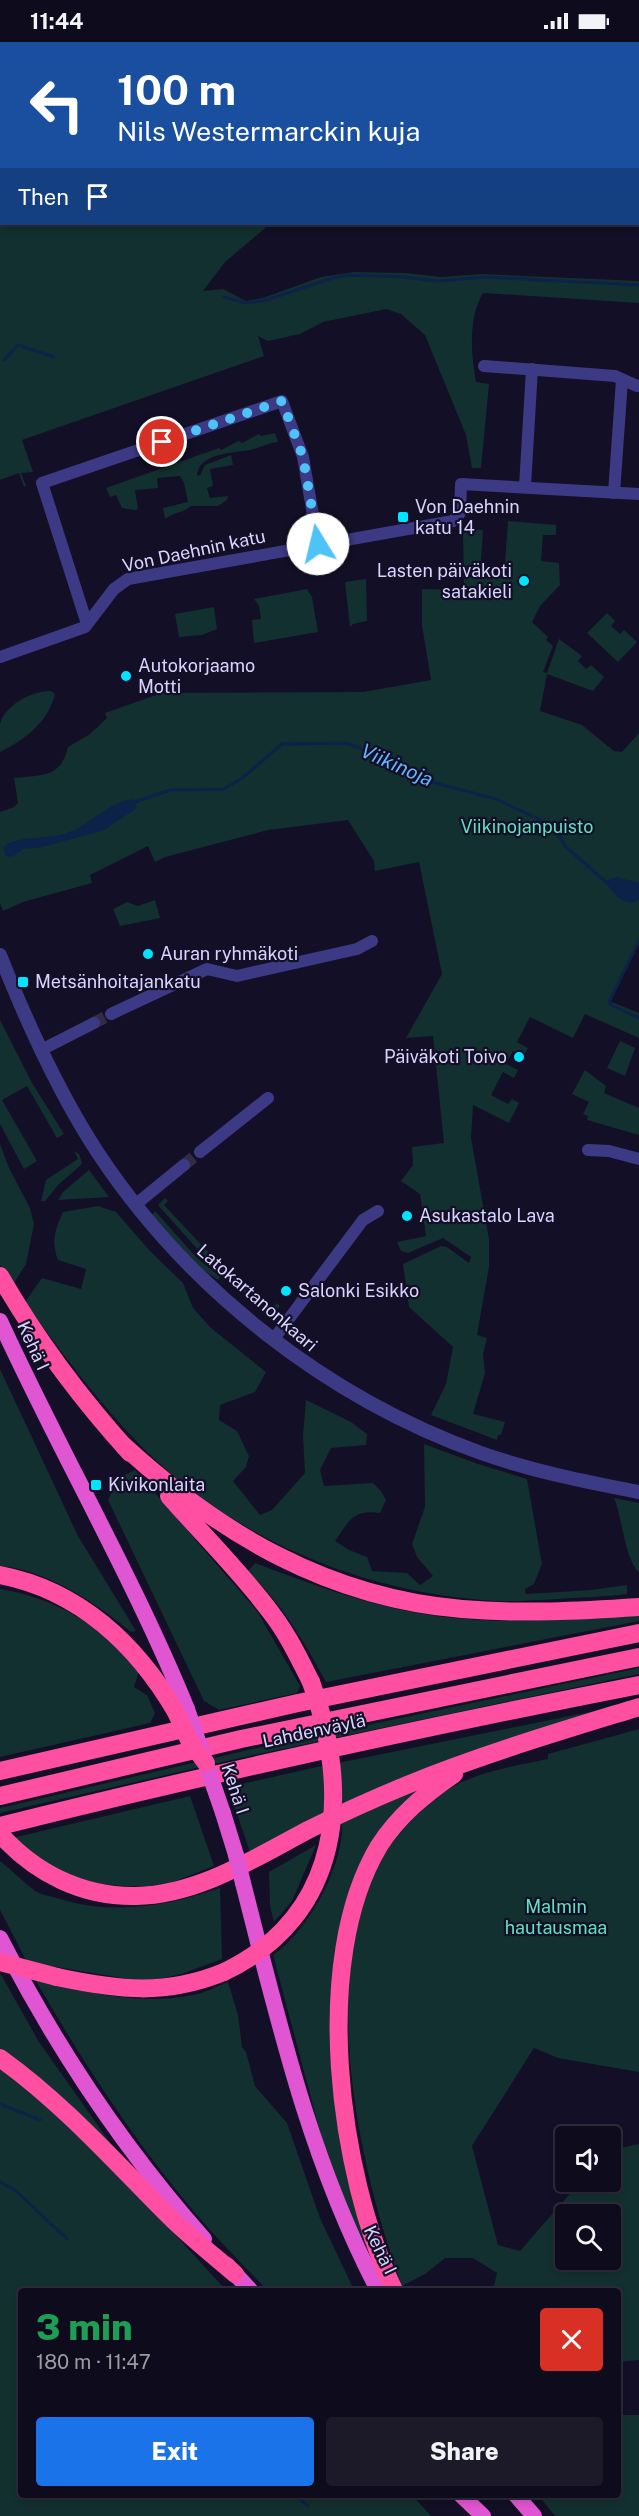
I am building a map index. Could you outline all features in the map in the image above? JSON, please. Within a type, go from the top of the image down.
[{"type":"highway","points":[[0,1276],[22,1313],[68,1379],[124,1446],[256,1593],[293,1646],[311,1682],[321,1710],[333,1766],[333,1823],[326,1855],[313,1886],[288,1923],[256,1954],[224,1972],[186,1984],[147,1989],[111,1987],[57,1977],[0,1962]]},
{"type":"highway","name":"Kehä I","points":[[0,1321],[38,1404],[151,1627],[182,1711]]},
{"type":"highway","points":[[124,1446],[175,1491],[224,1526],[281,1558],[355,1588],[395,1598],[460,1609],[547,1612],[639,1607]]},
{"type":"highway","points":[[0,1575],[54,1592],[106,1626],[146,1666],[182,1711],[189,1740],[206,1763]]},
{"type":"highway","points":[[0,1771],[309,1701],[639,1633]]},
{"type":"highway","name":"Lahdenväylä","points":[[0,1796],[241,1738],[639,1656]]},
{"type":"highway","name":"Lahdenväylä","points":[[0,1826],[236,1769],[491,1714],[639,1685]]},
{"type":"highway","points":[[0,1834],[28,1861],[62,1882],[96,1892],[136,1896],[183,1888],[225,1873],[357,1807],[512,1745],[639,1707]]},
{"type":"highway","points":[[393,2288],[370,2229],[353,2163],[345,2114],[340,2063],[339,2010],[349,1929],[356,1900],[373,1857],[403,1815],[454,1773],[512,1745]]},
{"type":"highway","name":"Kehä I","points":[[206,1763],[236,1855],[283,2041],[314,2144],[346,2224],[377,2288]]},
{"type":"highway","points":[[0,1938],[54,2035],[128,2147],[178,2210],[248,2288]]},
{"type":"highway","points":[[0,2058],[44,2091],[74,2118],[171,2219],[235,2274]]},
{"type":"highway","points":[[464,2498],[483,2516]]},
{"type":"highway","points":[[518,2498],[534,2516]]},
{"type":"street","points":[[484,366],[615,376],[637,386]]},
{"type":"street","points":[[525,486],[532,369]]},
{"type":"street","points":[[614,493],[622,380]]},
{"type":"street","points":[[87,624],[42,483],[282,401],[303,457],[318,544]]},
{"type":"street","name":"Von Daehnin katu","points":[[0,657],[82,629],[114,589],[128,579],[453,521],[460,513],[461,484],[639,494]]},
{"type":"street","points":[[111,1014],[207,969],[237,976],[357,949],[372,941]]},
{"type":"street","name":"Latokartanonkaari","points":[[0,955],[41,1050],[98,1153],[135,1205],[194,1270],[273,1340],[305,1364],[359,1396],[453,1443],[562,1477],[639,1492]]},
{"type":"street","points":[[41,1050],[94,1023]]},
{"type":"street","points":[[200,1152],[268,1098]]},
{"type":"street","points":[[588,1150],[609,1151],[639,1159]]},
{"type":"street","points":[[135,1205],[184,1165]]},
{"type":"street","points":[[273,1340],[363,1220],[378,1211]]},
{"type":"green space","points":[[0,225],[269,225],[225,262],[203,291],[223,289],[246,301],[263,298],[321,277],[354,272],[405,273],[441,277],[481,274],[639,281],[639,303],[483,293],[475,313],[472,336],[476,382],[489,384],[481,468],[472,468],[466,435],[425,335],[401,314],[386,309],[323,322],[300,334],[268,341],[258,336],[264,356],[22,440],[33,472],[21,473],[26,486],[24,487],[19,473],[0,480]]},
{"type":"green space","points":[[275,433],[278,442],[210,458],[199,468],[197,476],[200,475],[205,465],[231,455],[233,465],[210,469],[213,486],[207,488],[210,498],[228,496],[227,500],[218,506],[191,506],[165,519],[163,508],[188,502],[180,476],[157,478],[158,488],[135,490],[138,509],[135,510],[122,508],[116,495],[110,497],[106,488],[219,448],[221,450],[239,441],[242,443],[259,434],[261,436]]},
{"type":"green space","name":"Viikinojanpuisto","points":[[508,521],[556,525],[556,535],[543,535],[541,561],[559,563],[560,585],[540,606],[532,622],[548,637],[546,640],[553,646],[543,672],[547,673],[559,639],[582,656],[578,661],[586,669],[591,665],[604,677],[593,691],[547,674],[540,711],[582,725],[614,751],[622,752],[639,733],[639,941],[609,1001],[639,1013],[639,1038],[585,1014],[573,1038],[530,1017],[517,1042],[528,1048],[523,1057],[513,1051],[506,1064],[518,1070],[514,1078],[503,1072],[491,1095],[508,1104],[512,1099],[519,1103],[509,1123],[473,1105],[471,1138],[489,1239],[489,1267],[477,1335],[487,1338],[483,1354],[485,1373],[473,1414],[505,1422],[497,1440],[431,1415],[446,1384],[453,1347],[409,1307],[403,1264],[441,1246],[447,1247],[469,1263],[471,1257],[443,1238],[408,1253],[401,1251],[397,1242],[426,1236],[420,1194],[401,1181],[413,1165],[412,1147],[444,1143],[433,1036],[406,1038],[442,974],[419,862],[375,871],[374,861],[348,820],[268,830],[165,857],[155,862],[148,846],[90,875],[92,883],[23,902],[3,911],[0,903],[0,812],[18,803],[14,778],[42,775],[55,770],[65,757],[68,747],[90,734],[107,718],[105,713],[162,693],[363,692],[431,680],[422,625],[422,589],[464,590],[463,530],[483,530],[480,576],[504,578]]},
{"type":"green space","points":[[366,579],[367,621],[353,624],[350,627],[345,582]]},
{"type":"green space","points":[[307,589],[312,597],[318,632],[254,643],[252,620],[261,619],[259,606],[254,599]]},
{"type":"green space","points":[[214,607],[217,629],[202,635],[179,637],[175,614]]},
{"type":"green space","points":[[607,613],[615,621],[611,626],[620,634],[624,630],[637,642],[618,662],[587,633]]},
{"type":"green space","points":[[51,691],[55,694],[41,722],[18,742],[0,752],[0,724],[7,711],[28,696]]},
{"type":"green space","points":[[155,900],[160,918],[120,926],[113,909],[127,902],[138,906]]},
{"type":"green space","points":[[0,1020],[32,1083],[64,1134],[57,1138],[27,1086],[2,1100],[37,1161],[24,1169],[0,1124]]},
{"type":"green space","points":[[620,1041],[635,1048],[625,1076],[607,1068]]},
{"type":"green space","points":[[585,1070],[606,1086],[604,1093],[639,1108],[639,1135],[587,1120],[588,1116],[583,1114],[589,1102],[572,1094]]},
{"type":"green space","points":[[0,1144],[9,1168],[30,1208],[34,1224],[26,1264],[12,1286],[0,1265]]},
{"type":"green space","points":[[74,1151],[79,1154],[81,1165],[59,1184],[45,1201],[41,1201],[46,1180],[78,1159]]},
{"type":"green space","points":[[89,1170],[109,1197],[58,1200],[63,1192]]},
{"type":"green space","points":[[165,1198],[168,1201],[164,1205],[211,1255],[271,1309],[277,1303],[280,1306],[271,1316],[208,1261],[158,1205]]},
{"type":"green space","points":[[98,1206],[116,1212],[150,1251],[183,1283],[193,1308],[211,1328],[266,1372],[255,1392],[220,1405],[219,1420],[237,1431],[249,1456],[246,1467],[233,1481],[260,1515],[272,1510],[305,1473],[303,1436],[306,1400],[351,1422],[367,1434],[366,1445],[331,1448],[320,1470],[324,1486],[373,1483],[386,1500],[380,1513],[364,1513],[353,1518],[335,1541],[367,1557],[372,1571],[407,1573],[420,1585],[433,1576],[417,1557],[412,1544],[425,1507],[424,1444],[527,1479],[542,1564],[534,1584],[525,1589],[526,1594],[627,1585],[627,1594],[501,1601],[435,1594],[388,1585],[298,1554],[215,1507],[177,1479],[126,1430],[80,1376],[25,1302],[42,1278],[81,1289],[86,1269],[58,1260],[55,1236],[63,1212]]},
{"type":"green space","points":[[155,1211],[197,1258],[220,1277],[218,1280],[199,1267],[152,1215]]},
{"type":"green space","points":[[0,1369],[78,1536],[136,1631],[131,1632],[103,1610],[53,1581],[35,1574],[0,1566]]},
{"type":"green space","points":[[135,1470],[257,1611],[300,1686],[297,1693],[219,1710],[204,1701],[108,1500],[119,1478]]},
{"type":"green space","points":[[614,1498],[639,1503],[639,1573],[630,1558]]},
{"type":"green space","points":[[255,1563],[352,1597],[412,1612],[497,1621],[582,1619],[639,1614],[639,1621],[326,1682],[292,1624],[272,1597],[248,1571]]},
{"type":"green space","points":[[0,1589],[60,1607],[94,1628],[109,1641],[139,1671],[134,1687],[147,1695],[155,1713],[150,1723],[0,1757]]},
{"type":"green space","points":[[639,1668],[639,1674],[249,1756],[0,1813],[0,1808],[248,1750]]},
{"type":"green space","points":[[619,1706],[339,1809],[338,1763]]},
{"type":"green space","name":"Malmin hautausmaa","points":[[639,1729],[639,2072],[558,2058],[534,2048],[472,2146],[498,2245],[520,2251],[555,2211],[555,2270],[621,2270],[621,2204],[561,2204],[571,2192],[621,2192],[621,2148],[639,2144],[639,2360],[621,2362],[621,2288],[493,2288],[497,2273],[473,2258],[445,2258],[425,2274],[402,2286],[372,2189],[360,2135],[352,2080],[348,2024],[350,1970],[358,1920],[383,1850],[403,1827],[454,1786],[471,1778],[548,1759],[548,1754]]},
{"type":"green space","points":[[326,1765],[327,1816],[251,1855],[228,1787]]},
{"type":"green space","points":[[425,1784],[402,1806],[336,1970],[367,2246],[355,2225],[323,2143],[273,1955],[299,1930],[322,1895],[338,1856],[342,1821]]},
{"type":"green space","points":[[190,1796],[214,1866],[173,1882],[148,1886],[88,1883],[51,1870],[12,1838]]},
{"type":"green space","points":[[316,1845],[292,1901],[274,1922],[270,1906],[269,1872]]},
{"type":"green space","points":[[0,1861],[37,1892],[98,1907],[160,1904],[220,1888],[222,1959],[181,1974],[146,1982],[27,1962],[0,1910]]},
{"type":"green space","points":[[0,1973],[39,2042],[120,2157],[0,2054]]},
{"type":"green space","points":[[36,1981],[114,1996],[153,1999],[197,1994],[228,1982],[238,2015],[242,2047],[246,2052],[255,2086],[287,2123],[320,2218],[353,2288],[265,2288],[204,2224],[152,2159],[72,2042]]},
{"type":"green space","points":[[0,2069],[31,2093],[90,2146],[224,2288],[18,2288],[18,2498],[415,2498],[431,2516],[0,2516]]},
{"type":"green space","points":[[621,2415],[639,2415],[639,2516],[555,2516],[540,2498],[621,2498]]},
{"type":"water","points":[[134,799],[137,808],[104,830],[43,847],[23,849],[12,857],[6,856],[3,848],[13,841],[64,834],[83,825],[106,809]]},
{"type":"water","points":[[617,877],[639,883],[639,900],[629,903],[615,895],[605,881]]},
{"type":"waterway","points":[[224,297],[246,303],[263,301],[349,275],[437,281],[485,277],[639,285]]},
{"type":"waterway","points":[[4,360],[18,345],[54,357]]},
{"type":"waterway","name":"Viikinoja","points":[[135,802],[170,790],[224,789],[241,779],[282,744],[347,743],[390,760],[420,779],[496,799],[553,826],[566,847],[607,883]]},
{"type":"waterway","name":"Viikinoja","points":[[639,941],[609,1002],[639,1018]]},
{"type":"waterway","points":[[0,2104],[40,2120]]},
{"type":"waterway","points":[[0,2182],[15,2190],[67,2239]]},
{"type":"waterway","points":[[299,2498],[308,2506]]},
{"type":"tunnel","points":[[94,1023],[111,1014]]},
{"type":"tunnel","points":[[184,1165],[200,1152]]},
{"type":"place","name":"Von Daehnin katu 14","points":[[403,517]]},
{"type":"place","name":"Lasten päiväkoti satakieli","points":[[524,581]]},
{"type":"place","name":"Autokorjaamo Motti","points":[[126,676]]},
{"type":"place","name":"Auran ryhmäkoti","points":[[148,954]]},
{"type":"place","name":"Metsänhoitajankatu","points":[[23,982]]},
{"type":"place","name":"Päiväkoti Toivo","points":[[519,1057]]},
{"type":"place","name":"Asukastalo Lava","points":[[407,1216]]},
{"type":"place","name":"Salonki Esikko","points":[[286,1291]]},
{"type":"place","name":"Kivikonlaita","points":[[96,1485]]},
{"type":"route","points":[[162,442],[282,401],[303,457],[318,544]]}]
